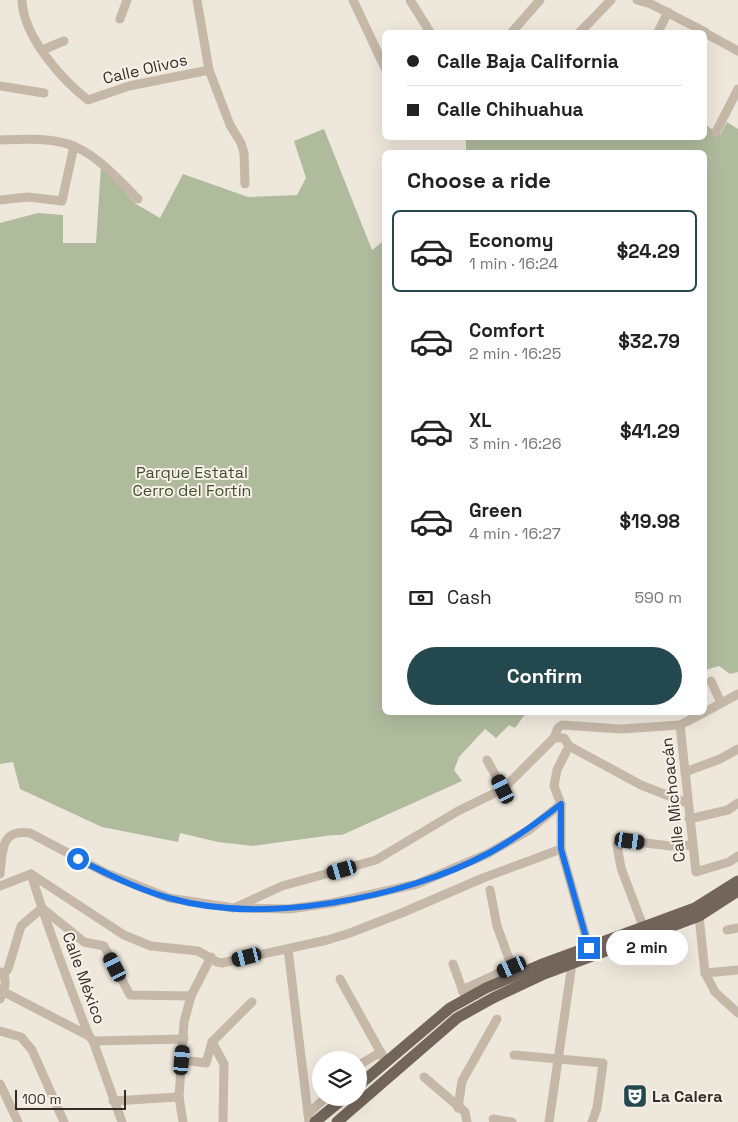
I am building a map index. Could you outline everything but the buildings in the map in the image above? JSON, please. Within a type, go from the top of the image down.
[{"type":"main road","points":[[367,1076],[384,1057],[450,1008],[464,994],[514,971],[589,948],[643,926],[695,908],[738,882]]},
{"type":"main road","points":[[337,1122],[457,1018],[493,998],[572,964],[699,916],[738,891]]},
{"type":"main road","points":[[311,1119],[331,1106]]},
{"type":"street","points":[[22,0],[31,29],[42,50],[64,40]]},
{"type":"street","points":[[120,19],[127,0]]},
{"type":"street","points":[[197,0],[209,70],[230,125],[241,143],[244,153],[245,184]]},
{"type":"street","points":[[353,0],[382,62]]},
{"type":"street","points":[[410,0],[429,30]]},
{"type":"street","points":[[514,30],[540,0]]},
{"type":"street","points":[[582,30],[611,0]]},
{"type":"street","points":[[637,0],[668,12],[700,30]]},
{"type":"street","points":[[659,30],[668,12]]},
{"type":"street","points":[[707,34],[738,51]]},
{"type":"street","name":"Calle Olivos","points":[[42,50],[54,67],[88,100],[128,86],[209,70]]},
{"type":"street","points":[[0,86],[44,93]]},
{"type":"street","points":[[716,132],[738,90]]},
{"type":"street","points":[[0,140],[22,139],[74,146],[109,170],[138,199]]},
{"type":"street","points":[[0,200],[28,197],[62,201],[74,146]]},
{"type":"street","points":[[711,680],[721,703]]},
{"type":"street","points":[[707,711],[738,694]]},
{"type":"street","points":[[234,908],[282,886],[376,860],[458,811],[503,789],[554,738],[558,728],[562,725],[622,729],[680,725],[699,715]]},
{"type":"street","name":"Calle Michoacán","points":[[680,725],[696,872],[729,862],[738,856]]},
{"type":"street","points":[[554,738],[564,738],[569,746],[641,785],[687,803]]},
{"type":"street","points":[[569,746],[554,778],[554,786],[561,804],[561,849],[589,948]]},
{"type":"street","points":[[685,772],[720,759],[738,748]]},
{"type":"street","points":[[487,760],[503,789]]},
{"type":"street","points":[[689,819],[728,810],[738,803]]},
{"type":"street","points":[[0,874],[1,844],[6,836],[21,832],[30,833],[106,873],[169,898],[234,908],[289,909],[332,903],[417,884],[488,854],[529,830],[561,804]]},
{"type":"street","points":[[643,926],[621,868],[617,845],[630,841],[670,846],[692,844]]},
{"type":"street","points":[[0,886],[31,874],[124,935],[151,946],[198,951],[222,963],[327,940],[404,912],[483,878],[561,849]]},
{"type":"street","name":"Calle México","points":[[31,874],[53,937],[56,953],[108,1079],[113,1101],[122,1122]]},
{"type":"street","points":[[490,890],[497,926],[514,971]]},
{"type":"street","points":[[184,1039],[91,1039],[2,996],[1,974],[8,969],[21,926],[42,908],[84,942],[104,946],[130,995],[191,996]]},
{"type":"street","points":[[699,916],[705,973],[715,992],[738,1012]]},
{"type":"street","points":[[727,930],[738,928]]},
{"type":"street","points":[[288,949],[311,1119]]},
{"type":"street","points":[[183,1122],[179,1097],[184,1022],[191,996],[211,957]]},
{"type":"street","points":[[453,964],[464,994]]},
{"type":"street","points":[[549,1122],[572,964]]},
{"type":"street","points":[[705,973],[738,970]]},
{"type":"street","points":[[340,979],[384,1057],[367,1062]]},
{"type":"street","points":[[182,1060],[206,1063],[212,1042],[252,1002]]},
{"type":"street","points":[[458,1108],[462,1081],[497,1019]]},
{"type":"street","points":[[0,1031],[21,1037],[32,1050],[64,1122]]},
{"type":"street","points":[[212,1042],[224,1064],[223,1122]]},
{"type":"street","points":[[514,1055],[603,1063],[592,1122]]},
{"type":"street","points":[[424,1076],[458,1108],[465,1112],[467,1122]]},
{"type":"street","points":[[0,1084],[18,1122]]},
{"type":"street","points":[[113,1101],[179,1097]]},
{"type":"street","points":[[311,1119],[320,1106]]},
{"type":"street","points":[[493,1119],[512,1122]]},
{"type":"green space","points":[[727,122],[738,129],[738,672],[730,674],[719,666],[707,669],[707,150],[466,150],[466,140],[707,140],[707,125],[720,135]]},
{"type":"green space","name":"Parque Estatal Cerro del Fortín","points":[[324,129],[372,250],[382,242],[382,715],[525,715],[515,728],[509,725],[496,738],[485,729],[459,757],[454,770],[462,781],[342,835],[253,846],[218,842],[180,833],[178,842],[102,827],[20,789],[13,762],[0,764],[0,223],[38,213],[63,215],[63,243],[96,243],[101,166],[136,204],[160,218],[183,174],[248,197],[297,195],[306,178],[294,141]]},
{"type":"place","name":"La Calera","points":[[635,1096]]},
{"type":"route","points":[[78,859],[106,873],[169,898],[234,908],[289,909],[332,903],[417,884],[488,854],[529,830],[561,804],[561,849],[589,948]]}]
